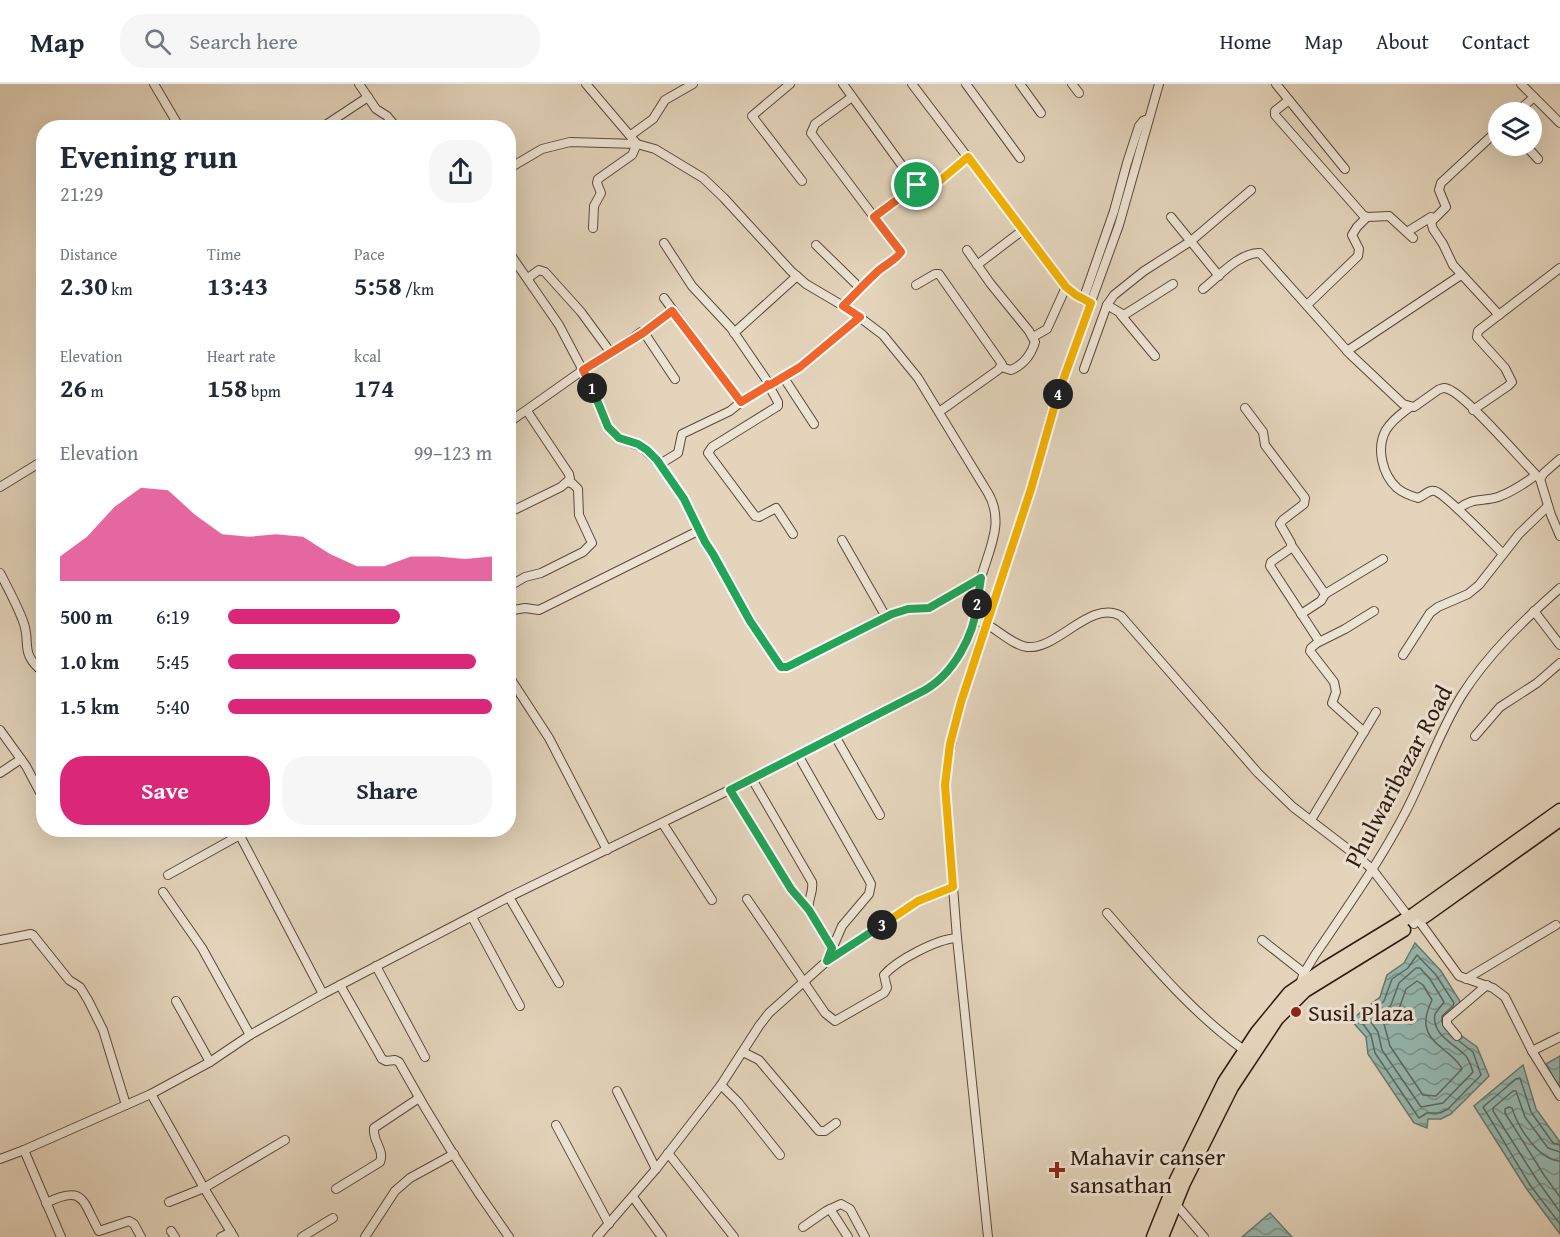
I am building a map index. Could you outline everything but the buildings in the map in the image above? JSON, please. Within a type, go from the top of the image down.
[{"type":"highway","points":[[1487,867],[1560,810]]},
{"type":"highway","points":[[1153,1237],[1232,1087],[1264,1037],[1295,999],[1487,867],[1560,820]]},
{"type":"highway","points":[[1162,1237],[1172,1200],[1220,1091],[1244,1050],[1279,1003],[1302,979],[1414,919]]},
{"type":"street","points":[[154,84],[175,120]]},
{"type":"street","points":[[359,84],[376,109],[391,120]]},
{"type":"street","points":[[586,84],[637,144]]},
{"type":"street","points":[[631,135],[653,119],[665,100],[693,84]]},
{"type":"street","points":[[790,84],[753,114],[753,117],[802,181]]},
{"type":"street","points":[[843,84],[916,185],[929,190],[968,157]]},
{"type":"street","points":[[912,84],[1066,287],[1087,301]]},
{"type":"street","points":[[966,84],[1020,158]]},
{"type":"street","points":[[1020,84],[1041,112]]},
{"type":"street","points":[[1072,84],[1079,93]]},
{"type":"street","points":[[988,1237],[957,938],[945,785],[947,763],[954,724],[1031,489],[1087,301],[1119,225],[1159,84]]},
{"type":"street","points":[[1276,84],[1345,169]]},
{"type":"street","points":[[1521,84],[1560,123]]},
{"type":"street","points":[[333,120],[368,97]]},
{"type":"street","points":[[843,306],[879,270],[901,252],[811,133],[814,124],[852,97]]},
{"type":"street","points":[[1528,102],[1534,97]]},
{"type":"street","points":[[1289,100],[1275,111],[1277,118],[1360,212],[1367,217]]},
{"type":"street","points":[[1488,139],[1439,185],[1446,207],[1432,219],[1431,225],[1461,275],[1499,315]]},
{"type":"street","points":[[0,1159],[151,1094],[210,1062],[250,1035],[323,994],[509,897],[663,824],[835,736],[940,680],[951,668],[975,620],[981,578],[996,526],[995,508],[939,412],[897,351],[883,335],[860,317],[818,292],[797,276],[703,178],[655,149],[637,144],[575,142],[542,149],[516,164]]},
{"type":"street","points":[[593,228],[594,206],[602,193],[597,180],[632,155],[637,144]]},
{"type":"street","points":[[1535,156],[1538,159]]},
{"type":"street","points":[[874,217],[916,185]]},
{"type":"street","points":[[1084,369],[1107,305],[1114,295],[1127,283],[1191,241],[1251,190]]},
{"type":"street","points":[[1371,208],[1394,219],[1410,235],[1431,217]]},
{"type":"street","points":[[1307,305],[1358,256],[1359,249],[1352,235],[1357,227],[1367,217],[1382,215]]},
{"type":"street","points":[[1171,217],[1219,276]]},
{"type":"street","points":[[977,265],[1023,230]]},
{"type":"street","points":[[664,243],[698,294],[734,333],[778,402],[778,406],[712,447],[708,453],[755,516],[759,517],[778,508],[793,534]]},
{"type":"street","points":[[816,245],[860,288]]},
{"type":"street","points":[[967,250],[1033,337],[1033,347],[1021,365],[1011,370],[1001,367]]},
{"type":"street","points":[[1203,289],[1242,259],[1260,254],[1347,351],[1394,396],[1410,407]]},
{"type":"street","points":[[516,261],[559,325],[583,370],[608,427],[619,438],[642,447],[660,464],[684,499],[750,621],[781,667],[787,667],[886,617],[908,609],[929,608],[981,578]]},
{"type":"street","points":[[1473,410],[1512,382],[1510,375],[1477,334],[1481,328],[1560,268]]},
{"type":"street","points":[[528,278],[539,270],[545,272],[581,312],[611,353]]},
{"type":"street","points":[[916,285],[939,274],[1001,360],[1001,367]]},
{"type":"street","points":[[1347,351],[1461,275]]},
{"type":"street","points":[[734,333],[797,276]]},
{"type":"street","points":[[1121,315],[1128,313],[1173,284]]},
{"type":"street","points":[[1033,337],[1047,329],[1066,287]]},
{"type":"street","points":[[664,298],[741,402]]},
{"type":"street","points":[[1107,305],[1121,315],[1155,356]]},
{"type":"street","points":[[516,418],[672,311]]},
{"type":"street","points":[[660,464],[678,453],[682,434],[730,411],[768,384],[784,378],[860,317]]},
{"type":"street","points":[[643,333],[675,379]]},
{"type":"street","points":[[939,412],[1001,367]]},
{"type":"street","points":[[784,378],[814,424]]},
{"type":"street","points":[[1503,554],[1458,509],[1433,491],[1418,498],[1395,486],[1387,474],[1380,454],[1382,440],[1394,420],[1410,407],[1418,405],[1442,388],[1455,393],[1538,477],[1560,536]]},
{"type":"street","points":[[1245,408],[1263,432],[1265,445],[1305,498],[1306,501],[1302,507],[1280,524],[1292,546],[1325,594]]},
{"type":"street","points":[[516,509],[570,479],[569,474],[527,411]]},
{"type":"street","points":[[1458,509],[1470,501],[1505,494],[1538,477],[1560,459]]},
{"type":"street","points":[[0,487],[36,465]]},
{"type":"street","points":[[516,582],[527,575],[541,573],[583,552],[592,543],[579,515],[578,489],[568,482]]},
{"type":"street","points":[[1403,655],[1430,613],[1475,589],[1523,529],[1548,506]]},
{"type":"street","points":[[516,610],[539,610],[700,530]]},
{"type":"street","points":[[842,540],[886,617]]},
{"type":"street","points":[[1292,546],[1269,566],[1319,641]]},
{"type":"street","points":[[1301,614],[1321,601],[1325,594],[1383,559]]},
{"type":"street","points":[[0,573],[24,623],[25,647],[36,665]]},
{"type":"street","name":"Phulwaribazar Road","points":[[1295,999],[1302,979],[1404,814],[1426,772],[1450,715],[1462,695],[1500,646],[1560,588]]},
{"type":"street","points":[[1364,732],[1332,703],[1335,692],[1334,682],[1310,651],[1319,641],[1345,629],[1374,611]]},
{"type":"street","points":[[1534,611],[1560,645]]},
{"type":"street","points":[[975,620],[1019,644],[1032,647],[1102,612],[1121,616],[1280,796],[1372,869],[1438,944],[1454,971],[1466,979],[1499,991],[1505,997],[1532,1051],[1560,1096]]},
{"type":"street","points":[[1475,736],[1500,707],[1537,684],[1560,663]]},
{"type":"street","points":[[516,687],[549,738],[608,850]]},
{"type":"street","points":[[1311,820],[1376,712]]},
{"type":"street","points":[[0,730],[36,784]]},
{"type":"street","points":[[835,736],[880,815]]},
{"type":"street","points":[[798,755],[871,884],[866,898],[842,926],[827,961]]},
{"type":"street","points":[[0,773],[21,759]]},
{"type":"street","points":[[752,779],[812,882],[809,910]]},
{"type":"street","points":[[730,790],[791,889],[809,910],[832,948]]},
{"type":"street","points":[[663,824],[712,900]]},
{"type":"street","points":[[168,874],[231,837]]},
{"type":"street","points":[[242,837],[323,994]]},
{"type":"street","points":[[597,1237],[656,1169],[721,1085],[769,1013],[827,961],[912,905],[953,887]]},
{"type":"street","points":[[164,892],[202,948],[250,1035]]},
{"type":"street","points":[[509,897],[559,983]]},
{"type":"street","points":[[747,899],[803,983],[828,1017],[836,1021],[884,993],[887,988],[884,975],[892,968],[934,943],[957,938]]},
{"type":"street","points":[[1107,913],[1183,999],[1244,1050]]},
{"type":"street","points":[[472,917],[520,1006]]},
{"type":"street","points":[[1466,979],[1556,925]]},
{"type":"street","points":[[0,940],[33,935],[69,980],[80,987],[103,1030],[126,1105]]},
{"type":"street","points":[[1262,940],[1302,979]]},
{"type":"street","points":[[376,966],[425,1057]]},
{"type":"street","points":[[340,985],[382,1059],[386,1062],[395,1060],[399,1062],[454,1154],[509,1237]]},
{"type":"street","points":[[1457,1036],[1447,1024],[1447,1019],[1486,986]]},
{"type":"street","points":[[176,1001],[210,1062]]},
{"type":"street","points":[[1532,1051],[1560,1037]]},
{"type":"street","points":[[743,1052],[759,1059],[819,1131],[825,1131],[836,1123]]},
{"type":"street","points":[[721,1085],[738,1102],[780,1155]]},
{"type":"street","points":[[617,1091],[656,1169]]},
{"type":"street","points":[[151,1094],[232,1235],[221,1237]]},
{"type":"street","points":[[336,1189],[380,1162],[382,1154],[374,1138],[374,1128],[419,1098]]},
{"type":"street","points":[[556,1125],[609,1224]]},
{"type":"street","points":[[169,1202],[204,1188],[285,1140]]},
{"type":"street","points":[[24,1150],[61,1237]]},
{"type":"street","points":[[668,1153],[734,1237]]},
{"type":"street","points":[[365,1237],[386,1202],[402,1184],[454,1154]]},
{"type":"street","points":[[46,1203],[63,1195],[78,1196],[84,1201],[99,1231],[129,1221],[134,1224],[141,1237]]},
{"type":"street","points":[[633,1197],[662,1237]]},
{"type":"street","points":[[1172,1200],[1204,1237]]},
{"type":"street","points":[[803,1227],[841,1204],[846,1205],[865,1237]]},
{"type":"street","points":[[830,1209],[848,1237]]},
{"type":"street","points":[[302,1237],[333,1218]]},
{"type":"water","points":[[1415,943],[1441,971],[1463,1006],[1447,1019],[1455,1031],[1477,1047],[1489,1076],[1451,1114],[1441,1119],[1428,1119],[1427,1128],[1414,1123],[1368,1054],[1366,1037],[1351,1020],[1380,997],[1387,975],[1404,963]]},
{"type":"water","points":[[1560,1056],[1560,1089],[1546,1064]]},
{"type":"water","points":[[1523,1065],[1536,1109],[1560,1142],[1560,1234],[1526,1188],[1474,1106]]},
{"type":"water","points":[[1270,1213],[1292,1237],[1242,1237]]},
{"type":"place","name":"Susil Plaza","points":[[1296,1012]]},
{"type":"place","name":"Mahavir canser sansathan","points":[[1057,1170]]},
{"type":"route","points":[[968,157],[1069,291],[1091,303],[1056,401],[1031,489],[954,724],[945,785],[953,887],[906,908],[827,961],[832,948],[809,910],[796,897],[754,832],[730,790],[925,690],[940,680],[957,658],[975,620],[981,578],[929,608],[914,608],[892,614],[787,667],[781,667],[750,621],[705,542],[684,499],[657,460],[647,450],[638,444],[619,438],[608,427],[583,370],[641,332],[643,333],[672,311],[742,402],[768,384],[773,384],[789,375],[860,317],[843,306],[879,270],[901,252],[874,217],[917,185],[929,190],[968,157]]}]
